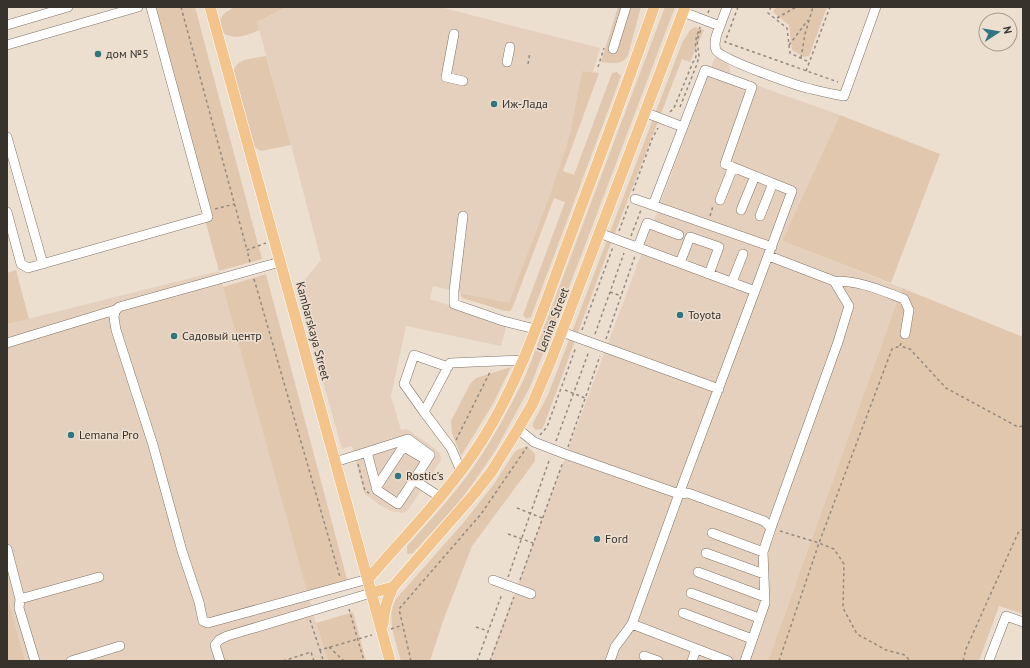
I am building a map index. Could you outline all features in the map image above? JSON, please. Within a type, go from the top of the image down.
[{"type":"main road","name":"Kambarskaya Street","points":[[210,7],[390,661]]},
{"type":"main road","name":"Lenina Street","points":[[368,579],[461,471],[493,422],[524,360],[633,69],[654,7]]},
{"type":"main road","name":"Lenina Street","points":[[382,632],[386,600],[393,587],[474,494],[492,471],[518,430],[537,393],[562,332],[644,112],[684,10]]},
{"type":"main road","points":[[371,593],[393,587]]},
{"type":"lane","points":[[7,24],[68,7]]},
{"type":"lane","points":[[7,45],[138,7]]},
{"type":"lane","points":[[7,212],[22,264],[28,268],[208,217],[151,7]]},
{"type":"lane","points":[[613,49],[626,7]]},
{"type":"lane","points":[[726,7],[716,37],[715,49],[719,54],[750,68],[810,89],[844,96],[876,7]]},
{"type":"lane","points":[[684,10],[704,21],[720,26]]},
{"type":"lane","points":[[454,34],[446,77],[463,81]]},
{"type":"lane","points":[[507,62],[510,47]]},
{"type":"lane","points":[[610,661],[615,647],[632,624],[679,494],[719,389],[770,252],[792,191],[725,164],[752,87],[705,70],[683,127],[638,201],[706,224],[770,252],[834,281],[868,284],[904,299],[909,310],[905,334]]},
{"type":"lane","points":[[644,112],[683,127]]},
{"type":"lane","points":[[7,137],[43,264]]},
{"type":"lane","points":[[720,200],[733,167]]},
{"type":"lane","points":[[741,210],[755,176]]},
{"type":"lane","points":[[760,216],[773,183]]},
{"type":"lane","points":[[463,216],[454,291],[454,304],[503,321],[536,329]]},
{"type":"lane","points":[[638,247],[647,223],[679,235]]},
{"type":"lane","points":[[599,233],[755,291]]},
{"type":"lane","points":[[680,263],[690,237],[719,247],[710,274]]},
{"type":"lane","points":[[732,282],[743,254]]},
{"type":"lane","points":[[7,342],[125,306],[280,262]]},
{"type":"lane","points":[[744,661],[765,603],[762,552],[838,342],[849,306],[834,281]]},
{"type":"lane","points":[[115,310],[114,319],[116,330],[153,445],[182,551],[199,602],[202,621],[208,623],[368,579]]},
{"type":"lane","points":[[562,332],[719,389]]},
{"type":"lane","points":[[448,367],[414,355],[404,384],[451,448],[461,471]]},
{"type":"lane","points":[[424,412],[450,362],[524,360]]},
{"type":"lane","points":[[518,430],[534,442],[679,494],[688,493],[764,521],[771,528]]},
{"type":"lane","points":[[335,462],[408,439],[430,455],[398,504],[377,490],[367,452]]},
{"type":"lane","points":[[376,488],[401,450],[406,448],[426,460]]},
{"type":"lane","points":[[414,480],[440,497]]},
{"type":"lane","points":[[712,533],[762,552]]},
{"type":"lane","points":[[7,550],[20,599],[19,608],[35,661]]},
{"type":"lane","points":[[706,553],[764,574]]},
{"type":"lane","points":[[698,572],[765,597]]},
{"type":"lane","points":[[20,599],[99,577]]},
{"type":"lane","points":[[493,580],[531,594]]},
{"type":"lane","points":[[691,592],[759,618]]},
{"type":"lane","points":[[220,661],[215,644],[227,636],[371,593]]},
{"type":"lane","points":[[683,613],[752,639]]},
{"type":"lane","points":[[989,660],[1006,616],[1023,622]]},
{"type":"lane","points":[[632,624],[728,661]]},
{"type":"lane","points":[[71,661],[120,646]]},
{"type":"lane","points":[[692,661],[696,649]]},
{"type":"lane","points":[[644,656],[658,661]]},
{"type":"path","points":[[181,7],[252,270],[340,577]]},
{"type":"path","points":[[674,123],[697,64],[699,56],[697,40],[708,7]]},
{"type":"path","points":[[738,7],[725,42],[848,86]]},
{"type":"path","points":[[771,7],[768,12],[787,28],[790,53],[809,62]]},
{"type":"path","points":[[776,19],[796,7]]},
{"type":"path","points":[[800,58],[813,7]]},
{"type":"path","points":[[806,70],[830,7]]},
{"type":"path","points":[[789,45],[810,18]]},
{"type":"path","points":[[477,661],[628,244],[652,140],[663,119],[674,108],[692,62],[695,60],[696,40],[704,21]]},
{"type":"path","points":[[528,64],[530,52]]},
{"type":"path","points":[[692,62],[697,64]]},
{"type":"path","points":[[706,224],[716,199],[720,200]]},
{"type":"path","points":[[411,661],[399,608],[481,514],[527,446],[534,442],[547,427],[616,239],[638,201]]},
{"type":"path","points":[[206,212],[235,204]]},
{"type":"path","points":[[247,250],[274,241]]},
{"type":"path","points":[[610,292],[621,296]]},
{"type":"path","points":[[779,661],[819,543],[892,350],[900,346],[905,334]]},
{"type":"path","points":[[900,346],[910,349],[946,388],[1018,427],[1023,426]]},
{"type":"path","points":[[451,448],[496,361]]},
{"type":"path","points":[[565,390],[585,398]]},
{"type":"path","points":[[517,508],[542,518]]},
{"type":"path","points":[[771,528],[834,549],[844,564],[843,608],[857,634],[886,650],[905,655],[910,661]]},
{"type":"path","points":[[963,661],[966,649],[1018,533],[1023,529]]},
{"type":"path","points":[[508,534],[533,543]]},
{"type":"path","points":[[309,618],[323,660],[318,661]]},
{"type":"path","points":[[320,650],[402,625]]},
{"type":"path","points":[[476,627],[488,632]]},
{"type":"path","points":[[329,647],[344,661]]},
{"type":"path","points":[[283,661],[311,652],[314,661]]},
{"type":"shaded area","points":[[147,7],[195,7],[262,259],[219,271]]},
{"type":"shaded area","points":[[235,7],[287,7],[257,22],[259,30],[250,34],[236,37],[223,33],[221,23],[224,14]]},
{"type":"shaded area","points":[[287,7],[440,7],[600,48],[593,72],[582,71],[570,133],[565,150],[509,304],[433,286],[430,299],[507,324],[501,346],[406,326],[391,396],[401,430],[407,429],[434,448],[440,454],[441,460],[408,510],[403,513],[391,511],[381,506],[364,493],[352,446],[342,449],[297,289],[321,260],[257,22]]},
{"type":"shaded area","points":[[618,7],[641,7],[628,55],[623,61],[620,62],[601,62]]},
{"type":"shaded area","points":[[665,7],[675,7],[530,387],[495,451],[460,501],[413,553],[408,554],[407,546],[455,491],[481,456],[505,416],[526,375]]},
{"type":"shaded area","points":[[776,7],[827,7],[809,56],[804,57],[792,50],[789,25],[773,12]]},
{"type":"shaded area","points":[[695,27],[704,30],[690,62],[682,59],[608,251],[544,425],[542,429],[536,430],[533,427],[533,423],[548,395],[682,43],[690,30]]},
{"type":"shaded area","points":[[266,56],[291,145],[261,151],[254,147],[233,74],[234,68],[237,64],[245,60]]},
{"type":"shaded area","points":[[715,57],[728,62],[731,75],[840,115],[782,241],[902,288],[768,661],[489,661]]},
{"type":"shaded area","points":[[582,71],[599,73],[563,171],[574,175],[612,73],[617,72],[621,76],[531,317],[526,319],[523,315],[565,202],[554,198],[512,309],[510,311],[505,311],[462,298],[460,293],[509,303],[565,150],[570,133]]},
{"type":"shaded area","points":[[840,115],[940,154],[891,283],[782,241]]},
{"type":"shaded area","points":[[16,270],[29,319],[7,324],[7,273]]},
{"type":"shaded area","points":[[219,271],[316,623],[328,661],[25,661],[7,594],[7,324]]},
{"type":"shaded area","points":[[266,274],[348,583],[308,595],[223,287]]},
{"type":"shaded area","points":[[902,288],[1023,337],[1023,614],[999,606],[979,661],[768,661]]},
{"type":"shaded area","points":[[511,367],[494,402],[461,456],[452,433],[451,421],[470,384],[476,378]]},
{"type":"shaded area","points":[[527,446],[535,454],[535,461],[472,546],[443,621],[430,661],[401,661],[391,622],[391,614],[396,599],[464,522],[494,484],[514,453],[517,450]]},
{"type":"shaded area","points":[[7,594],[25,661],[7,661]]},
{"type":"shaded area","points":[[353,612],[366,661],[328,661],[316,623]]},
{"type":"place","name":"дом №5","points":[[98,54]]},
{"type":"place","name":"Иж-Лада","points":[[494,104]]},
{"type":"place","name":"Toyota","points":[[680,315]]},
{"type":"place","name":"Садовый центр","points":[[174,336]]},
{"type":"place","name":"Lemana Pro","points":[[71,435]]},
{"type":"place","name":"Rostic's","points":[[398,476]]},
{"type":"place","name":"Ford","points":[[597,539]]}]
